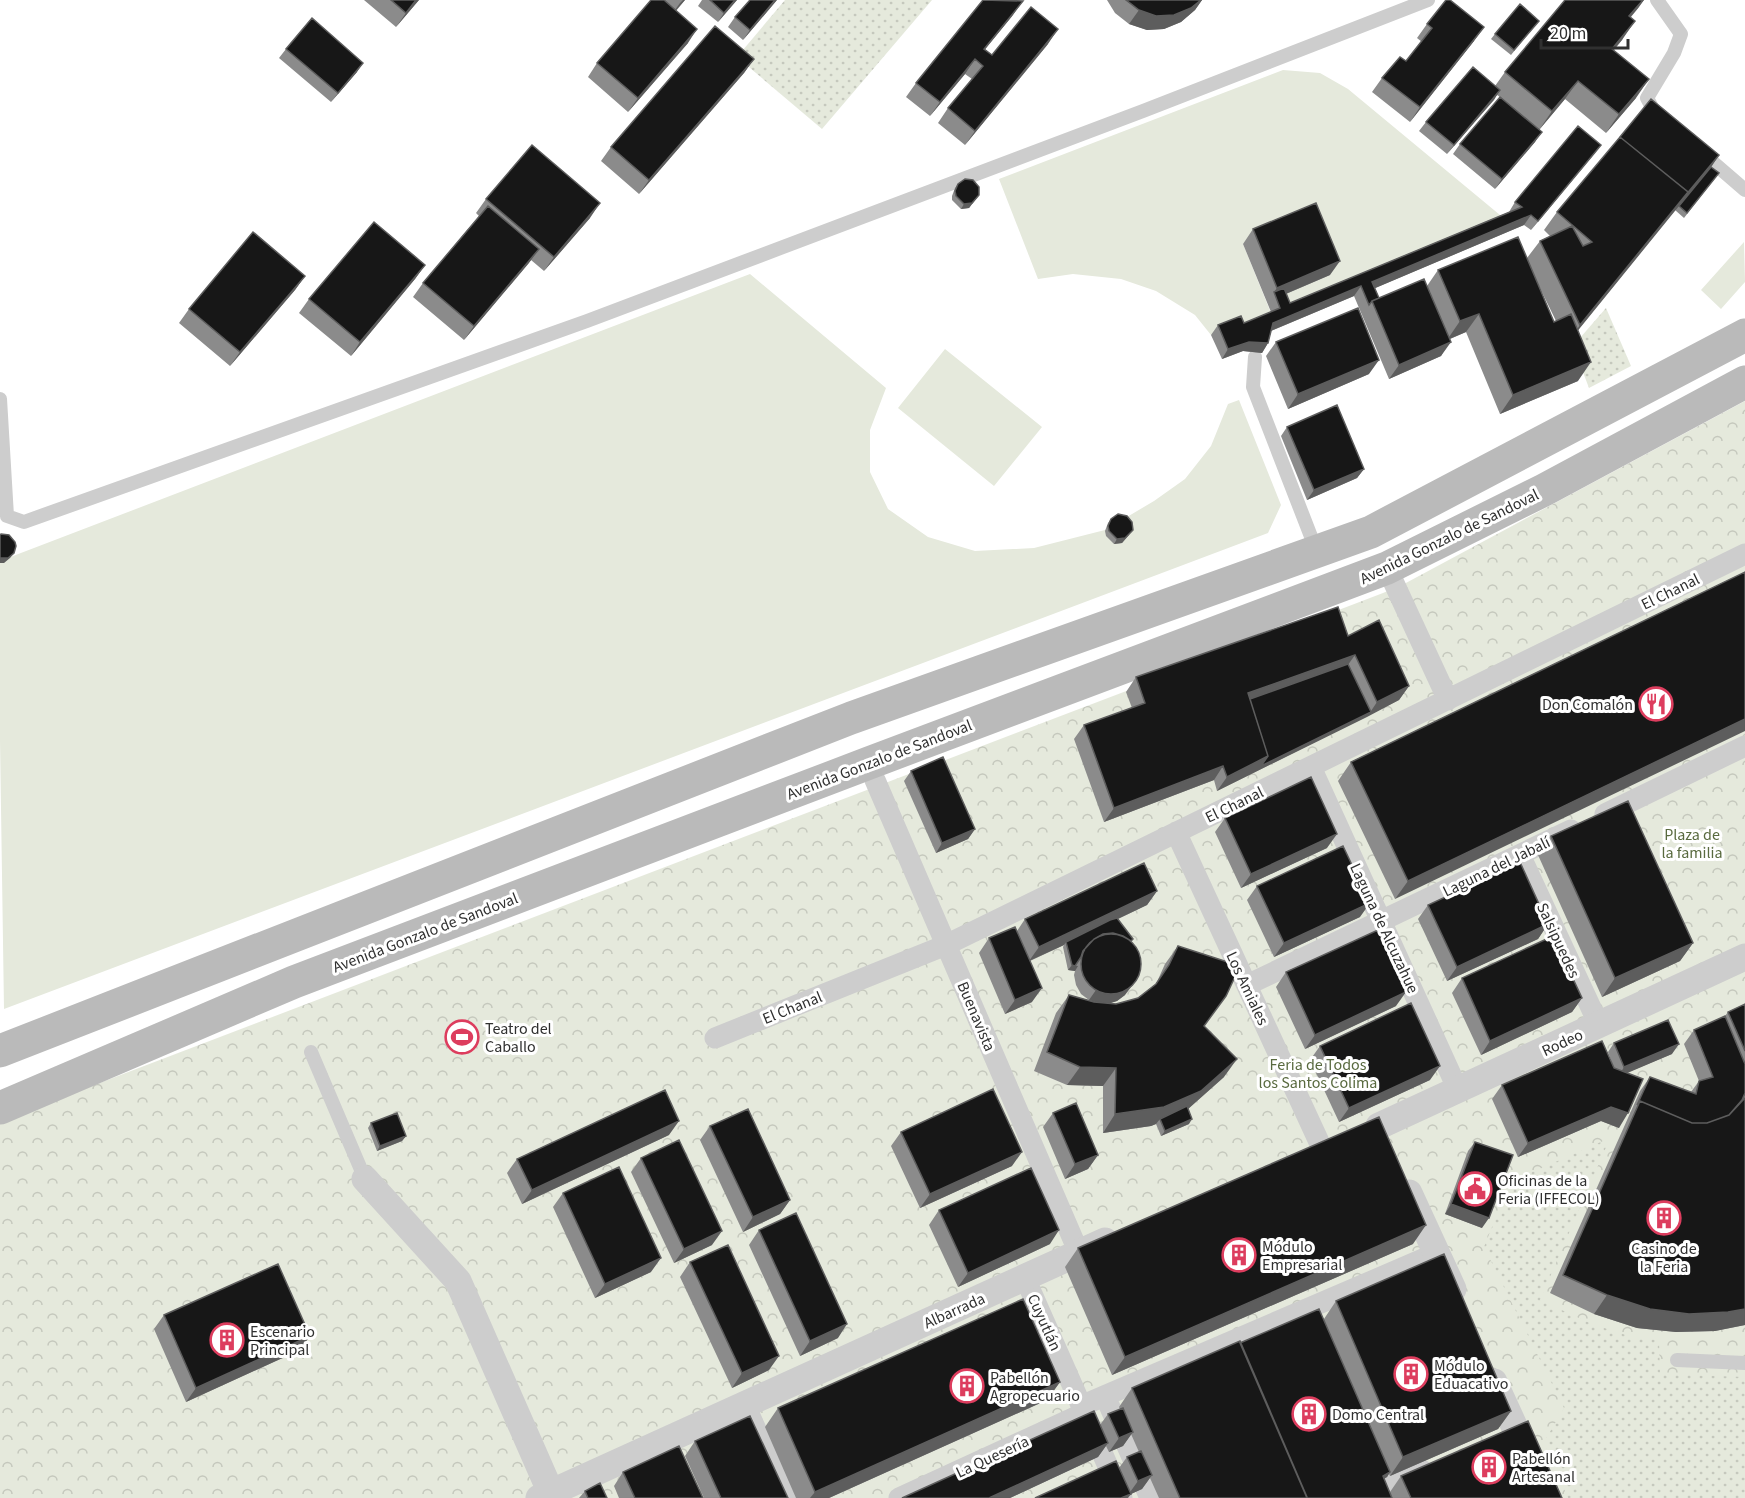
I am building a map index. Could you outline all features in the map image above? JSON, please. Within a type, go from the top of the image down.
[{"type":"main road","points":[[0,1052],[851,718],[1371,532],[1745,334]]},
{"type":"main road","name":"Avenida Gonzalo de Sandoval","points":[[0,1108],[294,982],[1387,568],[1544,490],[1745,382]]},
{"type":"street","points":[[1371,532],[1448,700]]},
{"type":"street","name":"El Chanal","points":[[715,1038],[946,945],[1745,555]]},
{"type":"street","name":"Laguna del Jabalí","points":[[1247,986],[1745,746]]},
{"type":"street","name":"Laguna de Alcuzahue","points":[[1311,767],[1458,1090]]},
{"type":"street","name":"Buenavista","points":[[875,780],[1079,1253]]},
{"type":"street","name":"Los Amiales","points":[[1176,832],[1247,986],[1356,1141]]},
{"type":"street","name":"Salsipuedes","points":[[1520,855],[1599,1025]]},
{"type":"street","name":"Rodeo","points":[[1356,1141],[1458,1090],[1745,957]]},
{"type":"street","points":[[1356,1141],[1437,1253],[1465,1315]]},
{"type":"street","points":[[365,1179],[458,1281],[547,1496]]},
{"type":"street","name":"Albarrada","points":[[547,1496],[1128,1231]]},
{"type":"street","name":"La Quesería","points":[[899,1498],[1083,1410],[1105,1396],[1437,1253]]},
{"type":"street","name":"Cuyutlán","points":[[1025,1278],[1122,1498]]},
{"type":"street","points":[[1268,1326],[1277,1348]]},
{"type":"street","points":[[1483,1357],[1505,1434],[1547,1498]]},
{"type":"street","points":[[1105,1396],[1150,1498]]},
{"type":"street","points":[[746,1405],[787,1498]]},
{"type":"street","points":[[1357,1498],[1440,1462]]},
{"type":"lane","points":[[0,399],[7,516],[24,522],[587,321],[1143,111],[1428,0]]},
{"type":"lane","points":[[1657,0],[1681,34],[1674,53],[1647,98],[1655,113],[1670,126]]},
{"type":"lane","points":[[1693,145],[1745,190]]},
{"type":"lane","points":[[1255,357],[1253,387],[1317,552]]},
{"type":"lane","points":[[311,1052],[365,1179]]},
{"type":"lane","points":[[1677,1360],[1745,1363]]},
{"type":"green space","points":[[785,0],[932,0],[822,129],[737,57]]},
{"type":"green space","points":[[1283,70],[1320,73],[1348,89],[1506,220],[1283,313],[1277,297],[1330,275],[1306,217],[1243,244],[1273,318],[1237,333],[1234,326],[1211,335],[1195,315],[1156,291],[1121,279],[1073,274],[1038,279],[999,179]]},
{"type":"green space","points":[[1744,242],[1745,282],[1721,309],[1701,290]]},
{"type":"green space","points":[[750,274],[886,388],[870,430],[870,472],[888,509],[928,537],[975,551],[1034,548],[1105,530],[1154,501],[1185,479],[1211,446],[1228,404],[1239,400],[1281,505],[1268,533],[4,1009],[0,561]]},
{"type":"green space","points":[[1606,308],[1631,366],[1589,388],[1573,346]]},
{"type":"green space","points":[[945,349],[1042,427],[994,486],[898,408]]},
{"type":"green space","name":"Feria de Todos los Santos Colima","points":[[1745,401],[1745,1498],[0,1498],[0,1121],[1383,593],[1404,584]]},
{"type":"green space","points":[[1610,1138],[1540,1300],[1592,1324],[1635,1338],[1659,1340],[1660,1374],[1745,1377],[1745,1498],[1568,1498],[1544,1442],[1564,1408],[1484,1247],[1510,1182]]},
{"type":"building","points":[[391,0],[416,0],[406,13]]},
{"type":"building","points":[[651,0],[664,0],[697,29],[638,98],[597,63]]},
{"type":"building","points":[[710,0],[735,0],[724,13]]},
{"type":"building","points":[[750,0],[775,0],[750,30],[735,17]]},
{"type":"building","points":[[983,0],[1023,1],[984,49],[992,55],[1031,7],[1058,29],[975,131],[948,108],[983,66],[975,59],[940,102],[916,83]]},
{"type":"building","points":[[1126,0],[1201,0],[1191,8],[1174,15],[1156,16],[1139,10]]},
{"type":"building","points":[[1446,0],[1450,0],[1484,27],[1420,107],[1382,78],[1400,57],[1406,61],[1432,28],[1427,24]]},
{"type":"building","points":[[1565,0],[1643,0],[1629,16],[1635,21],[1612,49],[1649,79],[1619,114],[1578,81],[1552,111],[1505,72]]},
{"type":"building","points":[[1520,4],[1539,21],[1514,50],[1495,34]]},
{"type":"building","points":[[312,18],[363,63],[338,93],[286,49]]},
{"type":"building","points":[[715,26],[754,59],[649,180],[611,147]]},
{"type":"building","points":[[1473,67],[1500,90],[1454,145],[1426,122]]},
{"type":"building","points":[[1500,97],[1542,132],[1502,179],[1460,144]]},
{"type":"building","points":[[1651,99],[1719,155],[1685,196],[1688,192],[1620,137]]},
{"type":"building","points":[[1578,126],[1601,145],[1538,221],[1531,215],[1372,282],[1379,298],[1369,305],[1361,286],[1273,323],[1268,343],[1249,342],[1228,349],[1218,325],[1241,316],[1244,323],[1280,308],[1274,292],[1284,288],[1290,303],[1522,207],[1515,202]]},
{"type":"building","points":[[1620,137],[1688,192],[1580,325],[1540,241],[1572,226],[1583,246],[1592,242],[1557,212]]},
{"type":"building","points":[[532,145],[600,203],[554,257],[486,199]]},
{"type":"building","points":[[1711,167],[1719,173],[1687,213],[1679,206]]},
{"type":"building","points":[[965,179],[973,180],[979,187],[979,195],[972,203],[964,204],[956,196],[955,191],[958,184]]},
{"type":"building","points":[[1316,203],[1340,261],[1277,288],[1253,229]]},
{"type":"building","points":[[488,206],[539,249],[474,326],[423,283]]},
{"type":"building","points":[[374,222],[425,265],[360,342],[309,299]]},
{"type":"building","points":[[253,232],[305,276],[240,352],[189,309]]},
{"type":"building","points":[[1518,237],[1554,322],[1571,314],[1591,362],[1513,395],[1479,314],[1460,321],[1438,270]]},
{"type":"building","points":[[1424,279],[1451,342],[1399,365],[1372,301]]},
{"type":"building","points":[[1358,308],[1379,360],[1298,394],[1276,342]]},
{"type":"building","points":[[1337,405],[1364,469],[1314,490],[1287,427]]},
{"type":"building","points":[[1118,514],[1127,516],[1132,522],[1133,530],[1125,538],[1117,539],[1109,531],[1108,526],[1111,519]]},
{"type":"building","points":[[1,534],[9,535],[15,542],[14,553],[8,558],[0,558]]},
{"type":"building","points":[[1745,572],[1745,719],[1408,881],[1351,762]]},
{"type":"building","points":[[1338,607],[1348,636],[1379,620],[1409,686],[1377,702],[1355,655],[1248,693],[1268,756],[1227,777],[1223,766],[1114,808],[1084,725],[1145,703],[1136,677]]},
{"type":"building","points":[[1348,664],[1371,712],[1261,766],[1268,756],[1250,699]]},
{"type":"building","points":[[943,757],[975,829],[942,843],[911,771]]},
{"type":"building","points":[[1311,777],[1337,834],[1251,874],[1225,818]]},
{"type":"building","name":"Plaza de la familia","points":[[1628,801],[1693,943],[1615,978],[1551,836]]},
{"type":"building","points":[[1343,846],[1370,903],[1284,943],[1257,886]]},
{"type":"building","points":[[1520,862],[1548,924],[1457,967],[1428,905]]},
{"type":"building","points":[[1144,863],[1157,891],[1039,947],[1025,919]]},
{"type":"building","points":[[1117,918],[1133,939],[1131,941],[1113,933],[1103,934],[1094,939],[1083,951],[1075,966],[1072,965],[1066,942]]},
{"type":"building","points":[[1015,927],[1042,988],[1015,1000],[989,938]]},
{"type":"building","points":[[1378,930],[1406,992],[1315,1035],[1286,972]]},
{"type":"building","points":[[1105,934],[1117,934],[1128,939],[1136,947],[1141,964],[1139,976],[1128,989],[1117,994],[1105,994],[1094,989],[1086,981],[1081,970],[1081,958],[1086,947],[1094,939]]},
{"type":"building","points":[[1553,936],[1582,998],[1490,1041],[1462,978]]},
{"type":"building","points":[[1178,946],[1240,966],[1226,996],[1204,1026],[1237,1059],[1201,1091],[1164,1107],[1115,1114],[1116,1068],[1080,1067],[1047,1052],[1069,995],[1094,1002],[1116,1004],[1138,998],[1156,984]]},
{"type":"building","points":[[1411,1003],[1440,1066],[1349,1108],[1320,1046]]},
{"type":"building","points":[[1745,1004],[1745,1051],[1728,1012]]},
{"type":"building","points":[[1725,1016],[1745,1064],[1745,1093],[1729,1115],[1707,1123],[1692,1123],[1640,1101],[1637,1105],[1650,1077],[1696,1094],[1699,1081],[1713,1077],[1694,1030]]},
{"type":"building","points":[[1668,1020],[1679,1044],[1624,1067],[1614,1043]]},
{"type":"building","points":[[1602,1041],[1614,1068],[1643,1079],[1628,1113],[1611,1107],[1528,1143],[1502,1085]]},
{"type":"building","points":[[993,1089],[1022,1152],[930,1194],[901,1132]]},
{"type":"building","points":[[665,1090],[679,1121],[532,1190],[517,1159]]},
{"type":"building","name":"Casino de la Feria","points":[[1745,1098],[1745,1309],[1689,1314],[1650,1309],[1607,1295],[1563,1275],[1640,1101],[1692,1123],[1707,1123],[1729,1115]]},
{"type":"building","points":[[1076,1103],[1098,1155],[1075,1164],[1053,1113]]},
{"type":"building","points":[[1187,1106],[1192,1119],[1165,1131],[1160,1119]]},
{"type":"building","points":[[748,1109],[790,1200],[753,1217],[710,1126]]},
{"type":"building","points":[[397,1113],[406,1136],[380,1146],[371,1123]]},
{"type":"building","name":"Módulo Empresarial","points":[[1379,1117],[1426,1225],[1125,1357],[1078,1248]]},
{"type":"building","points":[[679,1140],[722,1231],[684,1249],[641,1158]]},
{"type":"building","name":"Oficinas de la Feria (IFFECOL)","points":[[1475,1142],[1513,1155],[1489,1218],[1451,1204]]},
{"type":"building","points":[[619,1167],[661,1258],[605,1284],[563,1193]]},
{"type":"building","points":[[1031,1168],[1059,1230],[968,1273],[939,1210]]},
{"type":"building","points":[[796,1213],[847,1324],[810,1341],[759,1230]]},
{"type":"building","points":[[728,1245],[779,1356],[742,1373],[690,1262]]},
{"type":"building","name":"Módulo Eduacativo","points":[[1444,1254],[1511,1411],[1403,1457],[1336,1301]]},
{"type":"building","name":"Escenario Principal","points":[[278,1264],[310,1336],[196,1388],[164,1315]]},
{"type":"building","points":[[1023,1299],[1060,1382],[815,1492],[778,1408]]},
{"type":"building","name":"Domo Central","points":[[1319,1309],[1390,1472],[1383,1476],[1392,1498],[1307,1498],[1240,1343]]},
{"type":"building","points":[[1240,1341],[1306,1498],[1180,1498],[1132,1388]]},
{"type":"building","points":[[1123,1408],[1133,1432],[1119,1438],[1108,1414]]},
{"type":"building","points":[[1094,1411],[1108,1443],[989,1498],[902,1498]]},
{"type":"building","points":[[750,1416],[788,1498],[721,1498],[695,1441]]},
{"type":"building","name":"Pabellón Artesanal","points":[[1528,1421],[1562,1498],[1411,1498],[1401,1476]]},
{"type":"building","points":[[679,1446],[703,1498],[635,1498],[623,1472]]},
{"type":"building","points":[[1141,1451],[1152,1475],[1138,1481],[1127,1457]]},
{"type":"building","points":[[1116,1461],[1131,1494],[1121,1498],[1035,1498]]},
{"type":"building","points":[[600,1483],[607,1498],[588,1498],[585,1491]]},
{"type":"place","name":"Don Comalón","points":[[1656,704]]},
{"type":"place","name":"Teatro del Caballo","points":[[462,1037]]},
{"type":"place","name":"Oficinas de la Feria (IFFECOL)","points":[[1475,1189]]},
{"type":"place","name":"Casino de la Feria","points":[[1664,1218]]},
{"type":"place","name":"Módulo Empresarial","points":[[1239,1255]]},
{"type":"place","name":"Escenario Principal","points":[[227,1340]]},
{"type":"place","name":"Módulo Eduacativo","points":[[1411,1374]]},
{"type":"place","name":"Pabellón Agropecuario","points":[[967,1386]]},
{"type":"place","name":"Domo Central","points":[[1309,1414]]},
{"type":"place","name":"Pabellón Artesanal","points":[[1489,1467]]}]
